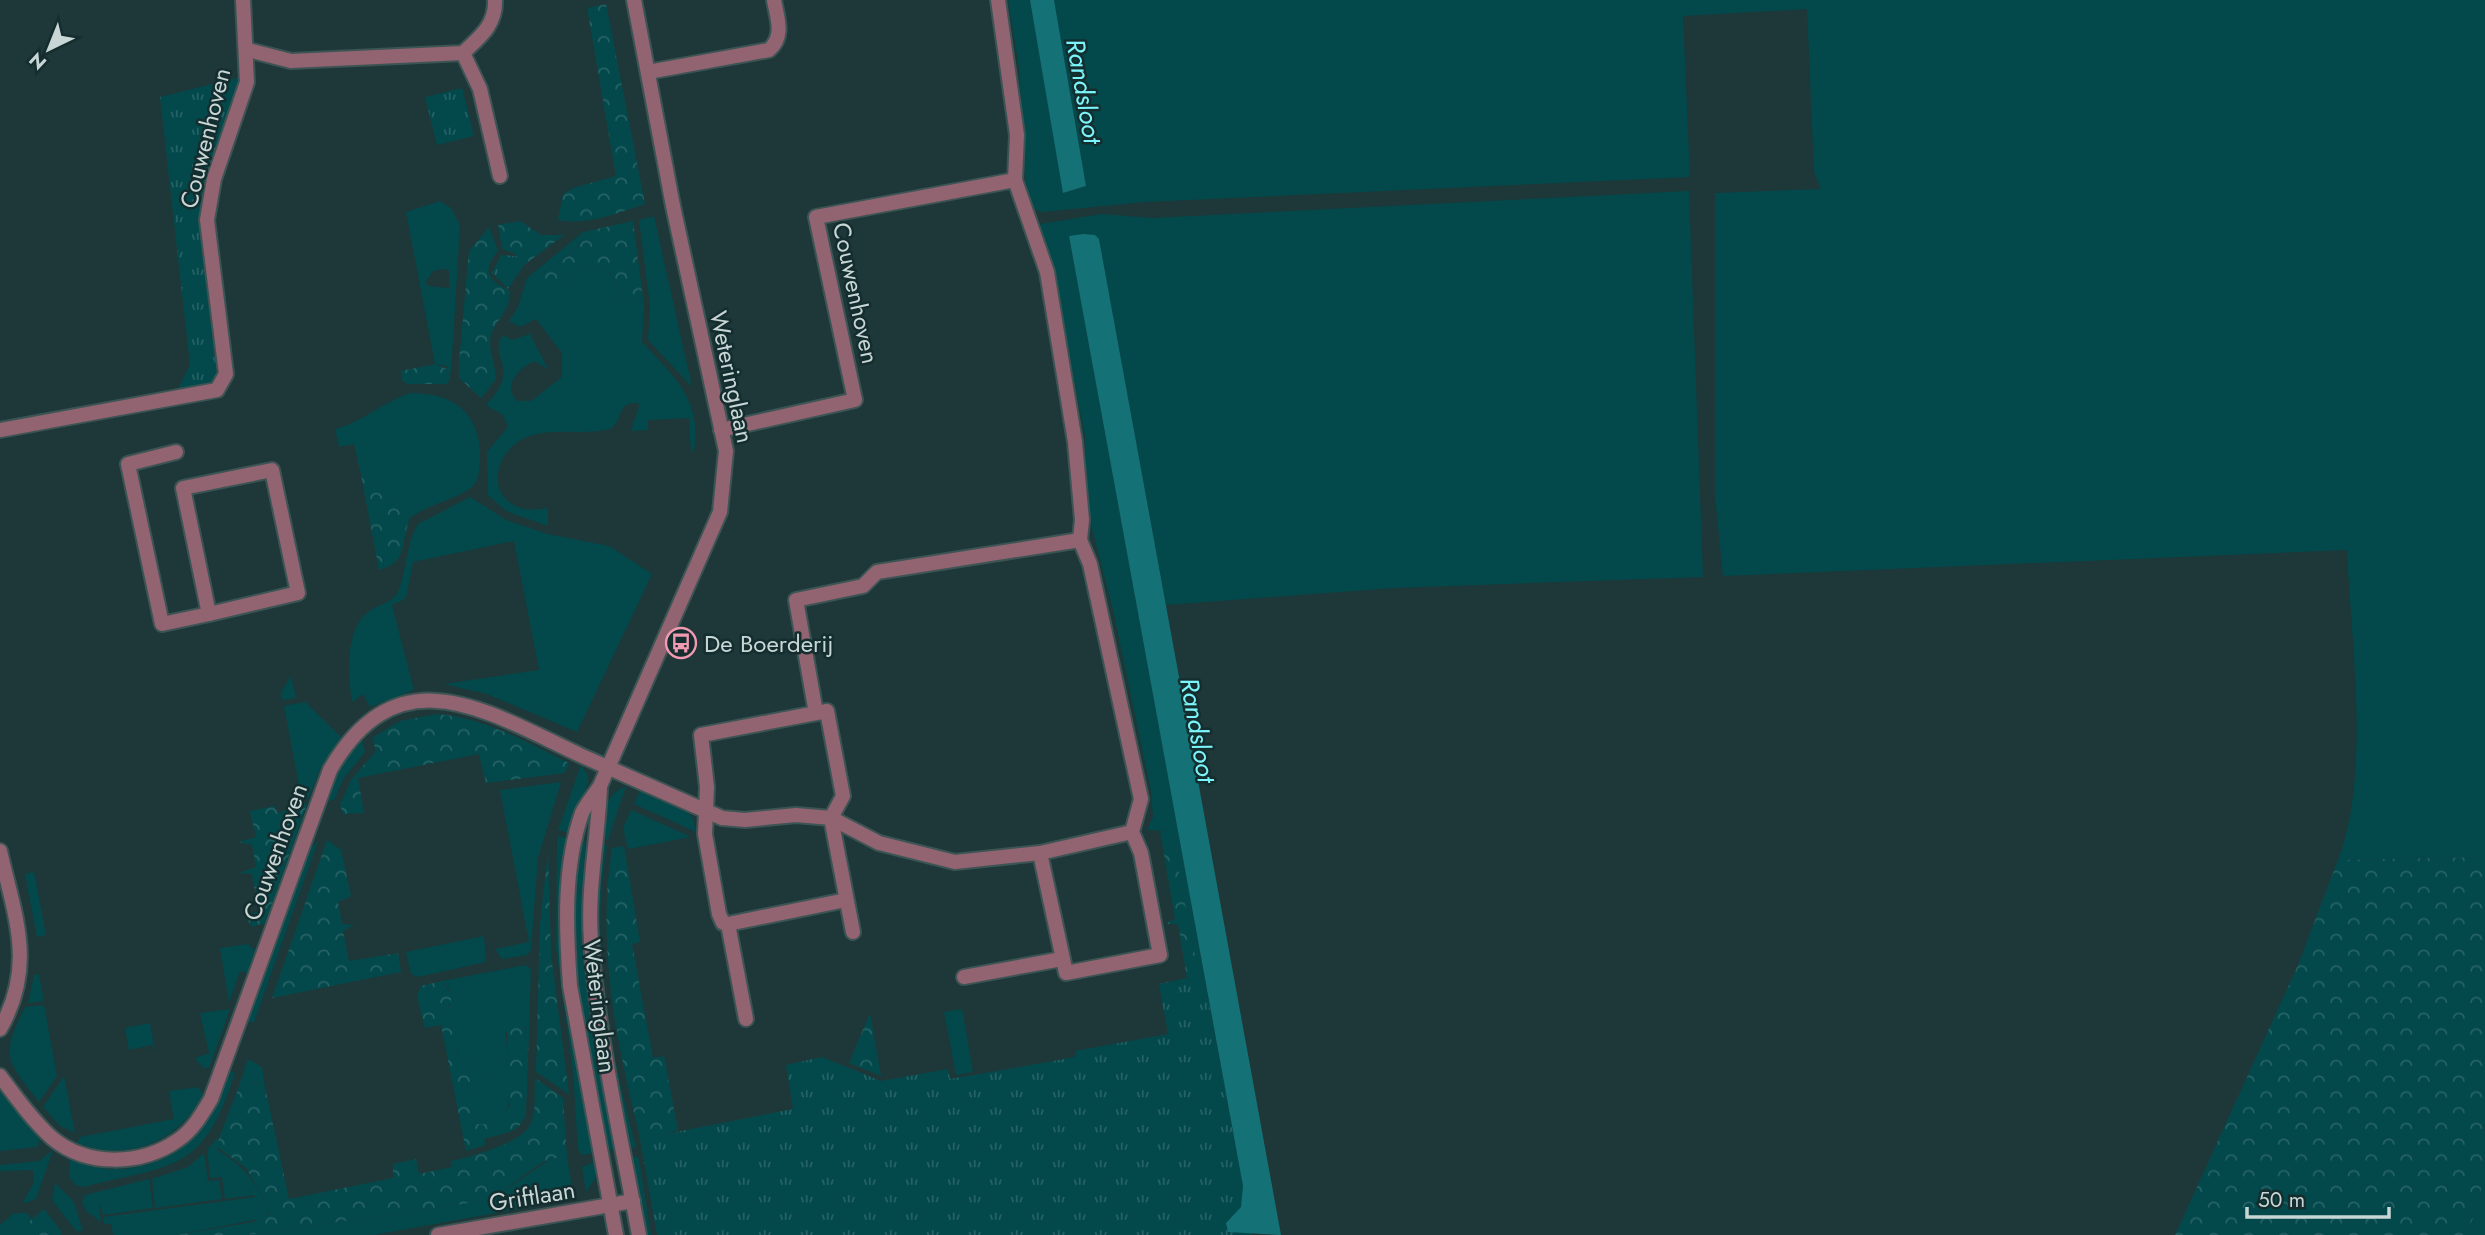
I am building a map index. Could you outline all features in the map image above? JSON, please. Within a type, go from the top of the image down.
[{"type":"street","name":"Couwenhoven","points":[[0,430],[217,390],[226,374],[207,220],[214,179],[247,82],[248,50],[243,0]]},
{"type":"street","points":[[495,0],[495,12],[487,30],[463,53],[480,89],[500,176]]},
{"type":"street","name":"Weteringlaan","points":[[616,1235],[585,1074],[568,948],[570,862],[583,811],[609,767],[720,512],[726,469],[721,430],[634,0]]},
{"type":"street","points":[[648,72],[769,50],[778,43],[780,33],[774,0]]},
{"type":"street","points":[[998,0],[1017,135],[1015,180],[1047,272],[1075,442],[1082,520],[1080,540],[1090,564],[1141,799],[1132,832],[1141,853],[1160,955],[1066,973],[1040,853]]},
{"type":"street","name":"Couwenhoven","points":[[248,50],[291,61],[463,53]]},
{"type":"street","name":"Couwenhoven","points":[[721,430],[855,400],[816,217],[1015,180]]},
{"type":"street","points":[[176,452],[128,464],[162,624],[209,614],[298,593],[272,470],[183,488],[209,614]]},
{"type":"street","points":[[816,713],[796,600],[863,586],[877,572],[1080,540]]},
{"type":"street","name":"Couwenhoven","points":[[0,1076],[52,1138],[80,1154],[104,1160],[150,1154],[177,1140],[191,1129],[211,1098],[330,770],[360,729],[386,711],[436,700],[484,709],[722,818],[746,820],[796,814],[831,818],[879,843],[955,862],[1040,853],[1132,832]]},
{"type":"street","points":[[846,900],[723,923],[719,914],[705,834],[707,788],[701,735],[827,711],[843,796],[831,818],[853,932]]},
{"type":"street","name":"Weteringlaan","points":[[600,786],[599,820],[592,852],[591,941],[639,1235]]},
{"type":"street","points":[[0,852],[22,958],[12,1005],[0,1029]]},
{"type":"street","points":[[728,924],[746,1019]]},
{"type":"street","points":[[964,977],[1062,959]]},
{"type":"street","name":"Griftlaan","points":[[438,1235],[633,1201]]},
{"type":"green space","points":[[1008,0],[1030,0],[1064,193],[1086,186],[1054,0],[2485,0],[2485,857],[2338,860],[2348,826],[2356,748],[2355,666],[2347,550],[1723,576],[1715,496],[1715,193],[1821,189],[1814,172],[1807,9],[1683,16],[1690,177],[1145,202],[1042,212],[1033,209],[1025,178],[1019,67]]},
{"type":"green space","points":[[606,4],[645,204],[591,220],[558,220],[563,194],[573,188],[616,176],[587,8]]},
{"type":"green space","points":[[240,77],[202,194],[200,229],[217,379],[208,387],[176,393],[190,365],[160,97]]},
{"type":"green space","points":[[462,88],[474,136],[437,145],[425,97]]},
{"type":"green space","points":[[1689,191],[1703,577],[1394,588],[1166,605],[1099,239],[1069,236],[1243,1186],[1243,1200],[949,1079],[984,1074],[974,1087],[1117,1045],[1206,1032],[1199,976],[1171,831],[1147,830],[1153,817],[1151,791],[1113,610],[1087,509],[1085,437],[1054,273],[1040,224],[1102,214],[1152,218]]},
{"type":"green space","points":[[440,201],[451,208],[460,225],[451,373],[447,366],[435,364],[406,212]],"holes":[[[449,270],[449,288],[427,286],[426,281],[433,271]]]},
{"type":"green space","points":[[654,216],[692,387],[648,340],[650,306],[639,220]]},
{"type":"green space","points":[[520,221],[541,235],[564,235],[524,265],[514,253],[502,249],[498,225]]},
{"type":"green space","points":[[633,221],[644,305],[638,301],[624,300],[612,276],[596,266],[588,265],[553,289],[543,285],[538,277],[572,252],[588,231]]},
{"type":"green space","points":[[489,227],[498,251],[488,269],[489,274],[496,283],[509,290],[509,297],[490,340],[496,379],[481,398],[459,378],[459,362],[469,251]]},
{"type":"green space","points":[[588,231],[567,256],[540,275],[553,289],[588,265],[596,266],[607,271],[624,300],[638,301],[644,305],[642,342],[674,378],[690,403],[696,433],[694,451],[691,452],[689,418],[648,420],[648,430],[631,431],[638,403],[631,403],[623,408],[612,428],[591,432],[536,434],[525,438],[515,444],[501,463],[498,484],[509,502],[521,508],[548,508],[548,526],[506,511],[488,495],[487,452],[508,427],[503,415],[486,405],[502,382],[503,366],[499,344],[502,335],[512,340],[530,334],[548,369],[534,361],[518,373],[511,389],[517,401],[531,401],[562,377],[562,353],[536,319],[520,327],[509,321],[518,307],[527,278],[583,232]]},
{"type":"green space","points":[[501,255],[516,256],[524,265],[508,289],[492,273]]},
{"type":"green space","points":[[435,364],[450,370],[450,380],[446,384],[407,384],[402,380],[401,371]]},
{"type":"green space","points":[[410,393],[440,397],[463,409],[476,431],[480,461],[477,479],[472,487],[410,518],[361,475],[354,444],[339,447],[335,429],[355,422]]},
{"type":"green space","points":[[361,475],[410,518],[399,557],[379,570]]},
{"type":"green space","points":[[470,497],[506,520],[548,534],[609,546],[652,574],[577,732],[487,694],[444,684],[539,670],[514,541],[413,562],[406,598],[392,605],[414,690],[370,707],[363,694],[352,702],[350,654],[360,621],[371,610],[396,596],[418,524]]},
{"type":"green space","points":[[291,676],[296,698],[282,700],[281,692]]},
{"type":"green space","points":[[305,702],[341,737],[320,769],[308,799],[301,796],[284,706]]},
{"type":"green space","points":[[437,714],[471,720],[521,739],[569,763],[565,773],[486,783],[479,754],[358,778],[364,813],[343,814],[340,805],[351,780],[376,751],[372,738],[400,721]]},
{"type":"green space","points":[[362,740],[365,752],[343,779],[334,800],[326,801],[343,763]]},
{"type":"green space","points":[[581,765],[588,775],[588,783],[571,833],[558,830]]},
{"type":"green space","points":[[561,782],[538,858],[531,950],[527,955],[502,959],[495,949],[529,942],[500,790]]},
{"type":"green space","points":[[626,786],[608,840],[598,839],[608,801]]},
{"type":"green space","points":[[640,791],[688,813],[693,818],[696,832],[634,804]]},
{"type":"green space","points":[[299,801],[307,804],[265,923],[252,927],[245,916],[259,911],[252,874],[239,873],[256,867],[252,845],[239,842],[256,837],[250,811],[274,806],[278,813],[293,808]]},
{"type":"green space","points":[[631,810],[691,837],[628,849],[623,828]]},
{"type":"green space","points":[[1160,831],[1171,831],[1199,976],[1206,1032],[1159,984],[1187,978],[1178,924],[1165,924],[1175,919]]},
{"type":"green space","points":[[557,836],[570,838],[576,1051],[594,1153],[582,1155],[578,1149],[573,1071],[556,948]]},
{"type":"green space","points":[[327,840],[341,850],[351,896],[338,902],[342,924],[354,925],[343,931],[349,961],[398,953],[401,972],[272,998]]},
{"type":"green space","points":[[582,840],[586,842],[583,919],[590,996],[618,1148],[607,1151],[584,1035],[574,957],[575,879]]},
{"type":"green space","points":[[318,841],[254,1022],[247,1022],[309,849]]},
{"type":"green space","points":[[598,844],[607,846],[600,921],[601,959],[618,1073],[636,1147],[629,1149],[595,946]]},
{"type":"green space","points":[[624,846],[640,942],[632,944],[653,1058],[664,1056],[678,1130],[641,1141],[617,1032],[608,959],[606,922],[612,848]]},
{"type":"green space","points":[[548,850],[551,954],[569,1094],[536,1072],[540,925]]},
{"type":"green space","points":[[2485,857],[2485,1121],[2480,1204],[2465,1235],[2175,1235],[2298,965],[2338,860]]},
{"type":"green space","points":[[34,872],[46,935],[37,937],[25,874]]},
{"type":"green space","points":[[484,936],[486,962],[418,977],[411,974],[406,952]]},
{"type":"green space","points":[[248,944],[255,950],[247,973],[240,971],[229,1003],[220,948]]},
{"type":"green space","points":[[525,965],[531,969],[529,1031],[525,1027],[505,1032],[510,1075],[508,1105],[502,1117],[492,1123],[476,1124],[472,1119],[469,1099],[484,1078],[479,1069],[457,1055],[451,1020],[446,1014],[450,1004],[449,989],[442,981]]},
{"type":"green space","points":[[39,974],[44,1001],[28,1003],[34,975]]},
{"type":"green space","points":[[1204,978],[1252,1235],[657,1235],[640,1139],[793,1109],[786,1065],[822,1057],[881,1081],[948,1069],[950,1079],[1076,1057],[1075,1051],[1168,1034],[1159,984]]},
{"type":"green space","points":[[442,981],[452,996],[446,1014],[465,1033],[455,1050],[457,1055],[479,1069],[484,1078],[469,1099],[472,1119],[476,1124],[487,1124],[496,1120],[510,1105],[507,1026],[519,1025],[529,1031],[526,1114],[523,1120],[515,1129],[485,1138],[485,1145],[466,1151],[441,1025],[425,1028],[417,996],[421,986]]},
{"type":"green space","points":[[44,1005],[57,1076],[39,1102],[13,1067],[10,1048],[25,1007]]},
{"type":"green space","points":[[230,1009],[209,1068],[203,1068],[195,1058],[209,1053],[200,1013]]},
{"type":"green space","points":[[962,1009],[973,1072],[956,1075],[944,1012]]},
{"type":"green space","points":[[870,1013],[881,1076],[849,1063]]},
{"type":"green space","points":[[150,1023],[155,1050],[152,1045],[129,1050],[125,1028]]},
{"type":"green space","points":[[248,1059],[262,1067],[265,1087],[255,1082],[239,1086]]},
{"type":"green space","points":[[230,1071],[235,1073],[211,1130],[197,1147],[182,1159],[141,1174],[83,1187],[76,1185],[69,1178],[70,1159],[88,1166],[125,1169],[144,1166],[178,1150],[193,1138],[209,1118]]},
{"type":"green space","points":[[64,1076],[75,1133],[60,1126],[43,1107]]},
{"type":"green space","points":[[535,1078],[563,1098],[567,1158],[552,1158],[538,1165],[490,1200],[247,1235],[177,1235],[253,1222],[269,1214],[270,1210],[246,1168],[216,1146],[239,1086],[252,1083],[265,1087],[289,1199],[393,1178],[393,1164],[416,1159],[419,1174],[452,1167],[451,1161],[504,1144],[522,1134],[531,1123]]},
{"type":"green space","points":[[198,1087],[203,1094],[193,1111],[166,1136],[150,1144],[114,1151],[77,1143],[80,1137],[174,1119],[169,1091]]},
{"type":"green space","points":[[0,1091],[40,1140],[37,1147],[0,1151]]},
{"type":"green space","points":[[2485,1121],[2485,1235],[2465,1235],[2480,1204]]},
{"type":"green space","points":[[217,1138],[218,1150],[244,1170],[270,1210],[264,1218],[177,1235],[116,1235],[113,1234],[111,1224],[104,1224],[103,1217],[255,1197],[225,1199],[222,1177],[210,1178],[207,1150]]},
{"type":"green space","points":[[53,1150],[36,1199],[22,1204],[34,1182],[33,1170],[0,1171],[0,1165],[39,1161]]},
{"type":"green space","points":[[204,1153],[208,1181],[219,1180],[222,1199],[155,1208],[152,1179],[188,1167]]},
{"type":"green space","points":[[636,1156],[639,1159],[651,1235],[645,1235],[631,1157]]},
{"type":"green space","points":[[552,1158],[567,1158],[574,1199],[374,1235],[247,1235],[490,1200]]},
{"type":"green space","points":[[596,1161],[595,1179],[586,1192],[582,1167]]},
{"type":"green space","points":[[149,1179],[153,1208],[103,1215],[99,1203],[101,1222],[86,1211],[82,1202],[85,1195]]},
{"type":"green space","points":[[55,1183],[74,1202],[83,1231],[76,1231],[52,1200]]},
{"type":"green space","points":[[44,1209],[61,1231],[61,1235],[13,1235]]},
{"type":"green space","points":[[14,1213],[27,1213],[32,1220],[13,1235],[0,1235],[0,1225]]},
{"type":"shaded area","points":[[1030,0],[1054,0],[1086,186],[1063,193]]},
{"type":"shaded area","points":[[1095,235],[1099,239],[1281,1235],[1228,1232],[1226,1223],[1241,1207],[1243,1186],[1069,236]]},
{"type":"place","name":"De Boerderij","points":[[681,643]]},
{"type":"water label","name":"Randsloot","points":[[1084,91]]},
{"type":"water label","name":"Randsloot","points":[[1198,730]]}]
